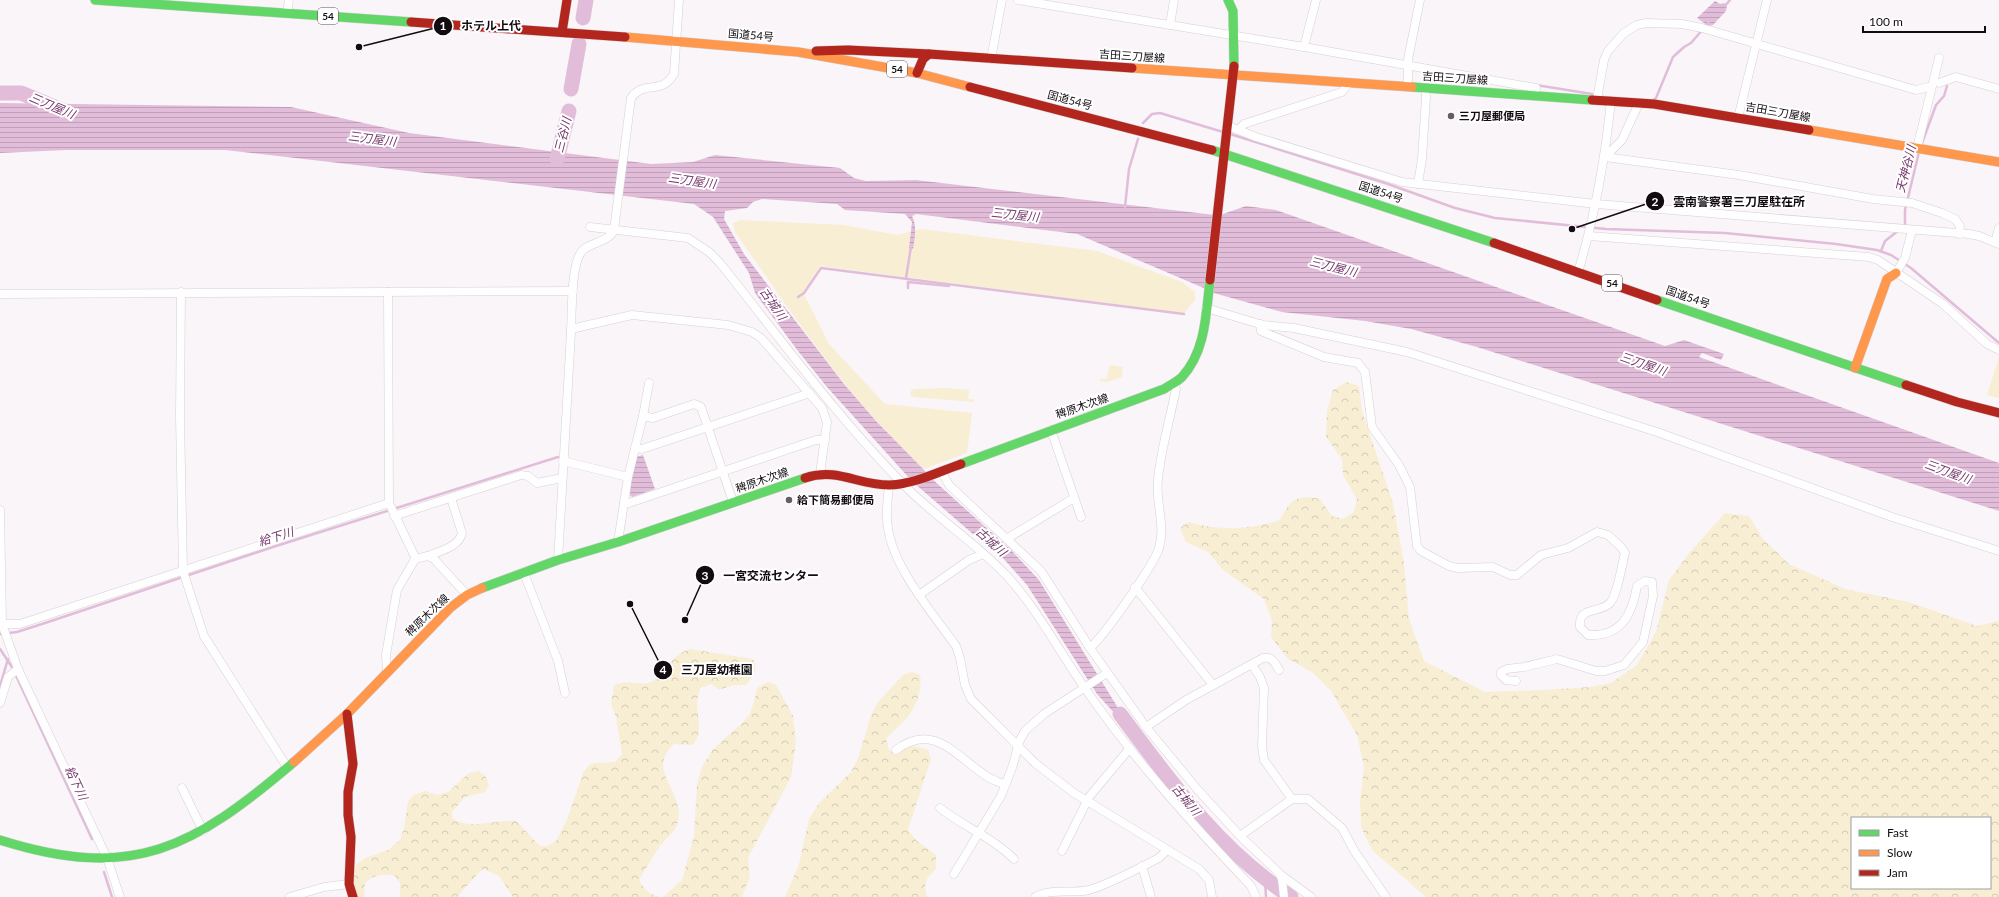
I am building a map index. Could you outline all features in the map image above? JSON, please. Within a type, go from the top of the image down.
[{"type":"main road","name":"国道54号","points":[[95,0],[676,41],[798,52],[917,73],[1224,153],[1578,272],[1855,368],[1957,402],[1999,413]]},
{"type":"main road","points":[[562,32],[568,0]]},
{"type":"main road","name":"稗原木次線","points":[[0,840],[48,853],[77,857],[107,858],[153,851],[203,831],[235,809],[287,767],[347,714],[439,618],[467,595],[558,560],[618,542],[803,478],[820,474],[838,474],[873,483],[889,485],[906,483],[1122,405],[1174,384],[1187,371],[1198,353],[1206,305],[1234,75],[1233,11],[1228,0]]},
{"type":"main road","name":"吉田三刀屋線","points":[[798,52],[848,50],[929,54],[1611,100],[1738,118],[1999,162]]},
{"type":"main road","points":[[917,73],[922,59],[929,54]]},
{"type":"main road","points":[[1855,368],[1887,279],[1896,273]]},
{"type":"main road","points":[[347,714],[353,764],[348,792],[351,837],[349,884],[353,897]]},
{"type":"street","points":[[287,13],[289,0]]},
{"type":"street","points":[[558,560],[573,290],[578,260],[581,252],[588,246],[603,241],[614,228],[630,101],[639,89],[663,86],[672,78],[676,70],[676,41],[679,0]]},
{"type":"street","points":[[990,59],[1002,0]]},
{"type":"street","points":[[1018,0],[1170,25],[1233,33],[1536,88],[1535,96]]},
{"type":"street","points":[[1170,25],[1174,0]]},
{"type":"street","points":[[1304,47],[1316,0]]},
{"type":"street","points":[[1408,87],[1408,59],[1420,0]]},
{"type":"street","points":[[1738,118],[1766,0]]},
{"type":"street","points":[[1597,100],[1604,60],[1608,51],[1624,33],[1637,24],[1646,23],[1682,24],[1916,90],[1928,87]]},
{"type":"street","points":[[1917,148],[1939,58]]},
{"type":"street","points":[[1939,82],[1956,77],[1999,88]]},
{"type":"street","points":[[1238,130],[1244,124],[1342,92],[1349,83]]},
{"type":"street","points":[[1418,184],[1422,159],[1426,97],[1424,88]]},
{"type":"street","points":[[1578,272],[1590,234],[1596,204],[1605,157],[1611,100]]},
{"type":"street","points":[[1605,157],[1622,140],[1639,103]]},
{"type":"street","points":[[1228,127],[1402,182],[1596,204],[1979,236],[1997,243],[1999,228]]},
{"type":"street","points":[[1605,157],[1739,175],[1873,199],[1912,203],[1955,219],[1960,226],[1959,234]]},
{"type":"street","points":[[590,227],[614,228],[688,238],[709,252],[765,319],[773,332],[815,385],[906,483],[1006,575],[1027,601],[1130,748],[1187,818],[1251,886],[1256,897]]},
{"type":"street","points":[[1896,273],[1905,258],[1912,230]]},
{"type":"street","points":[[1590,234],[1869,257],[1878,260],[1943,304],[1987,344],[1999,350]]},
{"type":"street","points":[[0,294],[573,290]]},
{"type":"street","points":[[181,292],[180,417],[184,576],[204,636],[287,767]]},
{"type":"street","points":[[388,292],[392,510],[415,559]]},
{"type":"street","points":[[1206,305],[1260,324],[1294,328],[1407,352],[1657,432],[1892,517],[1999,552]]},
{"type":"street","points":[[571,330],[622,316],[632,315],[738,327],[761,338],[810,393],[825,415],[827,422],[820,474]]},
{"type":"street","points":[[1260,324],[1261,331],[1286,343],[1324,357],[1358,364],[1362,367],[1365,372],[1372,427],[1399,465],[1410,487],[1417,546],[1427,556],[1449,566],[1458,568],[1493,567],[1510,575],[1517,576],[1541,555],[1568,548],[1597,532],[1604,533],[1625,552],[1616,592],[1612,600],[1600,609],[1584,613],[1581,617],[1580,627],[1588,635],[1605,635],[1616,630],[1622,623],[1631,605],[1636,586],[1645,581],[1652,582],[1654,596],[1643,642],[1640,648],[1624,665],[1605,671],[1596,671],[1557,658],[1524,667],[1507,669],[1501,672],[1500,675],[1506,680],[1516,681]]},
{"type":"street","points":[[618,542],[628,477],[643,416],[649,382]]},
{"type":"street","points":[[1090,648],[1156,557],[1160,548],[1161,538],[1158,479],[1176,389],[1174,384]]},
{"type":"street","points":[[635,448],[642,449],[810,393]]},
{"type":"street","points":[[643,416],[653,418],[697,404],[701,407],[733,502]]},
{"type":"street","points":[[1051,430],[1081,517]]},
{"type":"street","points":[[624,502],[629,502],[816,440],[825,440]]},
{"type":"street","points":[[563,460],[628,477]]},
{"type":"street","points":[[937,473],[1008,538],[1041,571],[1106,674],[1146,727],[1197,789],[1240,836],[1281,877],[1311,897]]},
{"type":"street","points":[[2,625],[20,624],[184,576],[392,510],[451,498],[521,475],[528,476],[537,483],[562,478]]},
{"type":"street","points":[[889,485],[887,513],[890,536],[904,571],[919,595],[956,646],[968,695],[1035,763],[1087,801],[1204,874],[1211,886],[1212,897]]},
{"type":"street","points":[[387,671],[386,655],[397,590],[415,559],[428,556],[457,543],[461,539],[462,534],[451,498]]},
{"type":"street","points":[[1008,538],[1074,498]]},
{"type":"street","points":[[0,510],[2,625],[15,671],[107,858],[120,897]]},
{"type":"street","points":[[919,595],[969,560],[983,554]]},
{"type":"street","points":[[428,556],[434,559],[467,595]]},
{"type":"street","points":[[524,573],[558,661],[565,693]]},
{"type":"street","points":[[1135,587],[1213,685]]},
{"type":"street","points":[[1146,727],[1213,685],[1263,658],[1269,657],[1279,670]]},
{"type":"street","points":[[1252,665],[1260,677],[1264,688],[1262,747],[1264,760],[1292,799]]},
{"type":"street","points":[[0,703],[7,679],[15,671]]},
{"type":"street","points":[[954,874],[994,809],[1005,785],[1025,731],[1044,714],[1106,674]]},
{"type":"street","points":[[896,750],[909,741],[918,739],[929,740],[952,749],[988,777],[1005,785]]},
{"type":"street","points":[[1062,851],[1094,790],[1130,748]]},
{"type":"street","points":[[182,788],[203,831]]},
{"type":"street","points":[[1240,836],[1292,799],[1308,799],[1337,822],[1347,836],[1355,852],[1386,897]]},
{"type":"street","points":[[940,808],[969,829],[980,832],[1014,859]]},
{"type":"street","points":[[1035,897],[1049,892],[1089,890],[1159,858],[1167,850]]},
{"type":"street","points":[[1142,866],[1151,897]]},
{"type":"street","points":[[1281,877],[1284,897]]},
{"type":"street","points":[[290,897],[324,887],[349,884]]},
{"type":"green space","points":[[740,220],[844,225],[897,235],[921,229],[1097,251],[1182,282],[1195,292],[1195,300],[1184,313],[820,266],[803,292],[829,344],[885,404],[972,413],[967,453],[924,469],[871,415],[823,356],[735,232],[733,223]]},
{"type":"green space","points":[[1999,357],[1999,398],[1987,395]]},
{"type":"green space","points":[[1109,365],[1123,367],[1122,377],[1107,382],[1100,381],[1100,378],[1107,379]]},
{"type":"green space","points":[[1346,382],[1359,386],[1362,411],[1393,503],[1404,563],[1409,619],[1424,661],[1485,692],[1590,687],[1611,683],[1637,665],[1656,632],[1669,580],[1690,552],[1725,513],[1749,516],[1763,539],[1789,564],[1845,589],[1909,602],[1977,626],[1999,621],[1999,897],[1426,897],[1372,850],[1361,827],[1360,801],[1364,767],[1357,735],[1331,691],[1312,672],[1288,659],[1271,637],[1272,621],[1264,599],[1223,570],[1208,552],[1186,542],[1180,528],[1188,522],[1223,528],[1257,526],[1280,520],[1291,503],[1299,498],[1305,497],[1320,499],[1332,516],[1343,519],[1354,512],[1357,499],[1343,475],[1342,459],[1326,437],[1327,411],[1333,390]]},
{"type":"green space","points":[[947,388],[969,390],[968,399],[974,399],[974,402],[913,397],[910,394],[914,389]]},
{"type":"green space","points":[[690,649],[753,659],[755,669],[746,685],[733,685],[719,690],[712,684],[700,688],[697,703],[699,731],[696,741],[692,745],[674,744],[667,753],[664,761],[664,769],[677,803],[679,813],[678,822],[674,830],[657,850],[639,880],[647,891],[659,897],[513,897],[499,876],[483,869],[458,897],[400,897],[400,883],[395,876],[388,875],[374,877],[367,881],[365,884],[364,897],[355,897],[352,873],[357,864],[365,858],[388,850],[400,840],[404,828],[408,801],[414,795],[425,791],[437,795],[448,792],[469,773],[479,771],[486,777],[489,785],[485,792],[465,797],[452,812],[452,818],[467,824],[516,821],[540,846],[547,846],[556,841],[567,820],[583,773],[589,765],[615,762],[622,754],[616,717],[611,704],[614,685],[619,683],[649,683],[662,674],[672,660]]},
{"type":"green space","points":[[912,672],[920,675],[921,681],[915,706],[908,717],[886,739],[889,750],[900,753],[903,750],[913,746],[928,750],[931,759],[908,830],[917,841],[936,855],[936,869],[930,875],[925,884],[927,897],[785,897],[799,864],[809,819],[819,803],[851,772],[858,758],[872,713],[879,701],[903,675]]},
{"type":"green space","points":[[768,682],[776,685],[793,716],[796,743],[791,777],[748,858],[750,877],[742,897],[663,897],[682,880],[694,836],[697,784],[702,767],[713,749],[750,714],[758,687]]},
{"type":"water","points":[[1715,1],[1720,4],[1724,3],[1727,5],[1726,11],[1713,25],[1708,26],[1697,18]]},
{"type":"water","points":[[0,103],[291,107],[409,133],[651,164],[693,162],[715,155],[840,168],[854,178],[866,181],[916,180],[1215,215],[1206,289],[1077,234],[916,214],[912,216],[915,228],[913,249],[909,249],[912,222],[905,214],[845,210],[837,204],[762,199],[753,202],[747,208],[725,211],[724,219],[744,254],[844,384],[876,421],[927,473],[910,479],[827,387],[798,351],[755,293],[749,273],[713,217],[694,204],[225,150],[66,150],[0,153]]},
{"type":"water","points":[[1246,206],[1276,210],[1665,346],[1684,340],[1724,354],[1721,360],[1702,353],[1699,357],[1999,463],[1999,511],[1477,347],[1411,329],[1365,321],[1282,312],[1210,292],[1220,215]]},
{"type":"water","points":[[643,455],[655,489],[632,497],[629,494],[635,457]]},
{"type":"water","points":[[931,478],[1011,550],[1039,580],[1136,737],[1097,694],[1027,585],[994,548],[981,541],[914,483]]},
{"type":"waterway","name":"三谷川","points":[[583,18],[586,0]]},
{"type":"waterway","points":[[1725,6],[1730,0]]},
{"type":"waterway","points":[[1653,100],[1656,98],[1673,57],[1691,43],[1709,22]]},
{"type":"waterway","name":"三谷川","points":[[571,89],[579,44]]},
{"type":"waterway","points":[[1536,85],[1592,94]]},
{"type":"waterway","name":"天神谷川","points":[[1921,146],[1936,105],[1944,96],[1947,86]]},
{"type":"waterway","name":"三刀屋川","points":[[0,93],[21,93],[64,111]]},
{"type":"waterway","name":"三谷川","points":[[557,159],[569,111]]},
{"type":"waterway","points":[[1143,123],[1152,114],[1160,113],[1223,132]]},
{"type":"waterway","points":[[1230,134],[1388,184],[1455,208],[1495,218],[1606,229],[1725,233],[1836,244],[1877,250],[1891,255],[1911,268],[1999,343]]},
{"type":"waterway","points":[[1125,207],[1129,169],[1138,139]]},
{"type":"waterway","name":"天神谷川","points":[[1903,227],[1905,225],[1905,210],[1919,152]]},
{"type":"waterway","name":"天神谷川","points":[[1881,251],[1885,241],[1898,231]]},
{"type":"waterway","points":[[906,278],[911,247]]},
{"type":"waterway","points":[[798,297],[804,293],[821,268],[1184,314]]},
{"type":"waterway","points":[[908,288],[908,282],[949,286]]},
{"type":"waterway","name":"給下川","points":[[0,634],[17,632],[273,547],[558,457]]},
{"type":"waterway","name":"給下川","points":[[0,649],[12,667],[92,839]]},
{"type":"waterway","points":[[0,686],[8,659]]},
{"type":"waterway","name":"古城川","points":[[1120,714],[1177,789],[1218,836],[1241,858],[1291,897]]},
{"type":"waterway","name":"給下川","points":[[104,872],[112,897]]},
{"type":"waterway","points":[[1265,880],[1266,897]]},
{"type":"traffic: fast","points":[[95,0],[411,22]]},
{"type":"traffic: fast","points":[[1228,0],[1233,11],[1234,66]]},
{"type":"traffic: fast","points":[[1412,87],[1592,100]]},
{"type":"traffic: fast","points":[[1212,150],[1494,243]]},
{"type":"traffic: fast","points":[[961,464],[1164,389],[1178,380],[1190,367],[1200,344],[1204,331],[1210,280]]},
{"type":"traffic: fast","points":[[1657,300],[1906,385]]},
{"type":"traffic: fast","points":[[482,588],[558,560],[618,542],[805,478]]},
{"type":"traffic: fast","points":[[0,840],[47,852],[88,858],[125,856],[159,849],[192,836],[224,816],[258,792],[294,762]]},
{"type":"traffic: slow","points":[[625,37],[798,52],[917,73],[970,87]]},
{"type":"traffic: slow","points":[[1132,68],[1412,87]]},
{"type":"traffic: slow","points":[[1809,130],[1999,162]]},
{"type":"traffic: slow","points":[[1855,368],[1887,279],[1896,273]]},
{"type":"traffic: slow","points":[[294,762],[347,714],[450,608],[467,595],[482,588]]},
{"type":"traffic: jam","points":[[562,32],[567,0]]},
{"type":"traffic: jam","points":[[411,22],[625,37]]},
{"type":"traffic: jam","points":[[816,51],[848,50],[929,54]]},
{"type":"traffic: jam","points":[[917,73],[923,59],[929,54],[1132,68]]},
{"type":"traffic: jam","points":[[1210,280],[1234,66]]},
{"type":"traffic: jam","points":[[970,87],[1212,150]]},
{"type":"traffic: jam","points":[[1592,100],[1654,104],[1809,130]]},
{"type":"traffic: jam","points":[[1494,243],[1657,300]]},
{"type":"traffic: jam","points":[[1906,385],[1957,402],[1999,413]]},
{"type":"traffic: jam","points":[[805,478],[817,475],[828,475],[879,485],[890,485],[917,480],[961,464]]},
{"type":"traffic: jam","points":[[347,714],[353,764],[348,792],[348,815],[351,837],[349,884],[353,897]]},
{"type":"place","name":"ホテル上代","points":[[359,47]]},
{"type":"place","name":"三刀屋郵便局","points":[[1451,116]]},
{"type":"place","name":"雲南警察署三刀屋駐在所","points":[[1572,229]]},
{"type":"place","name":"給下簡易郵便局","points":[[789,500]]},
{"type":"place","name":"三刀屋幼稚園","points":[[630,604]]},
{"type":"place","name":"一宮交流センター","points":[[685,620]]}]
